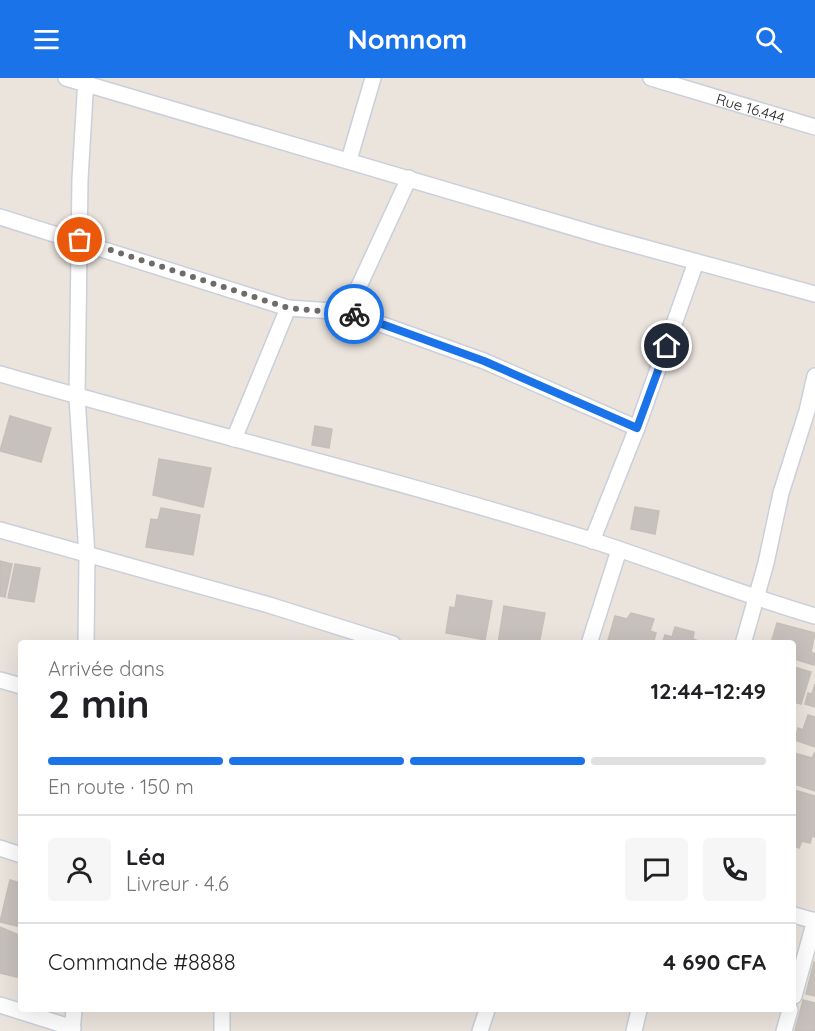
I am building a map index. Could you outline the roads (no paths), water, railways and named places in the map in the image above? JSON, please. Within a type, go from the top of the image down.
[{"type":"street","points":[[66,78],[86,81],[696,262],[815,294]]},
{"type":"street","points":[[349,160],[373,78]]},
{"type":"street","name":"Rue 16.444","points":[[651,78],[815,127]]},
{"type":"street","points":[[86,81],[80,179],[77,397],[87,556],[86,640]]},
{"type":"street","points":[[347,312],[409,178]]},
{"type":"street","points":[[0,217],[80,240],[288,308],[347,312],[484,361],[637,428]]},
{"type":"street","points":[[592,541],[637,428],[696,262]]},
{"type":"street","points":[[234,439],[288,308]]},
{"type":"street","points":[[0,374],[592,541],[756,599],[815,616]]},
{"type":"street","points":[[744,640],[781,493],[807,411],[815,376]]},
{"type":"street","points":[[0,530],[270,605],[380,640]]},
{"type":"street","points":[[590,640],[619,550]]},
{"type":"street","points":[[0,680],[18,685]]},
{"type":"street","points":[[0,848],[18,854]]},
{"type":"street","points":[[796,916],[815,921],[796,989]]},
{"type":"street","points":[[0,1005],[18,1011]]},
{"type":"street","points":[[20,1012],[73,1030],[74,1012]]},
{"type":"street","points":[[222,1012],[222,1031]]},
{"type":"street","points":[[480,1031],[486,1012]]},
{"type":"street","points":[[634,1031],[639,1012]]},
{"type":"street","points":[[784,1031],[789,1012]]}]
